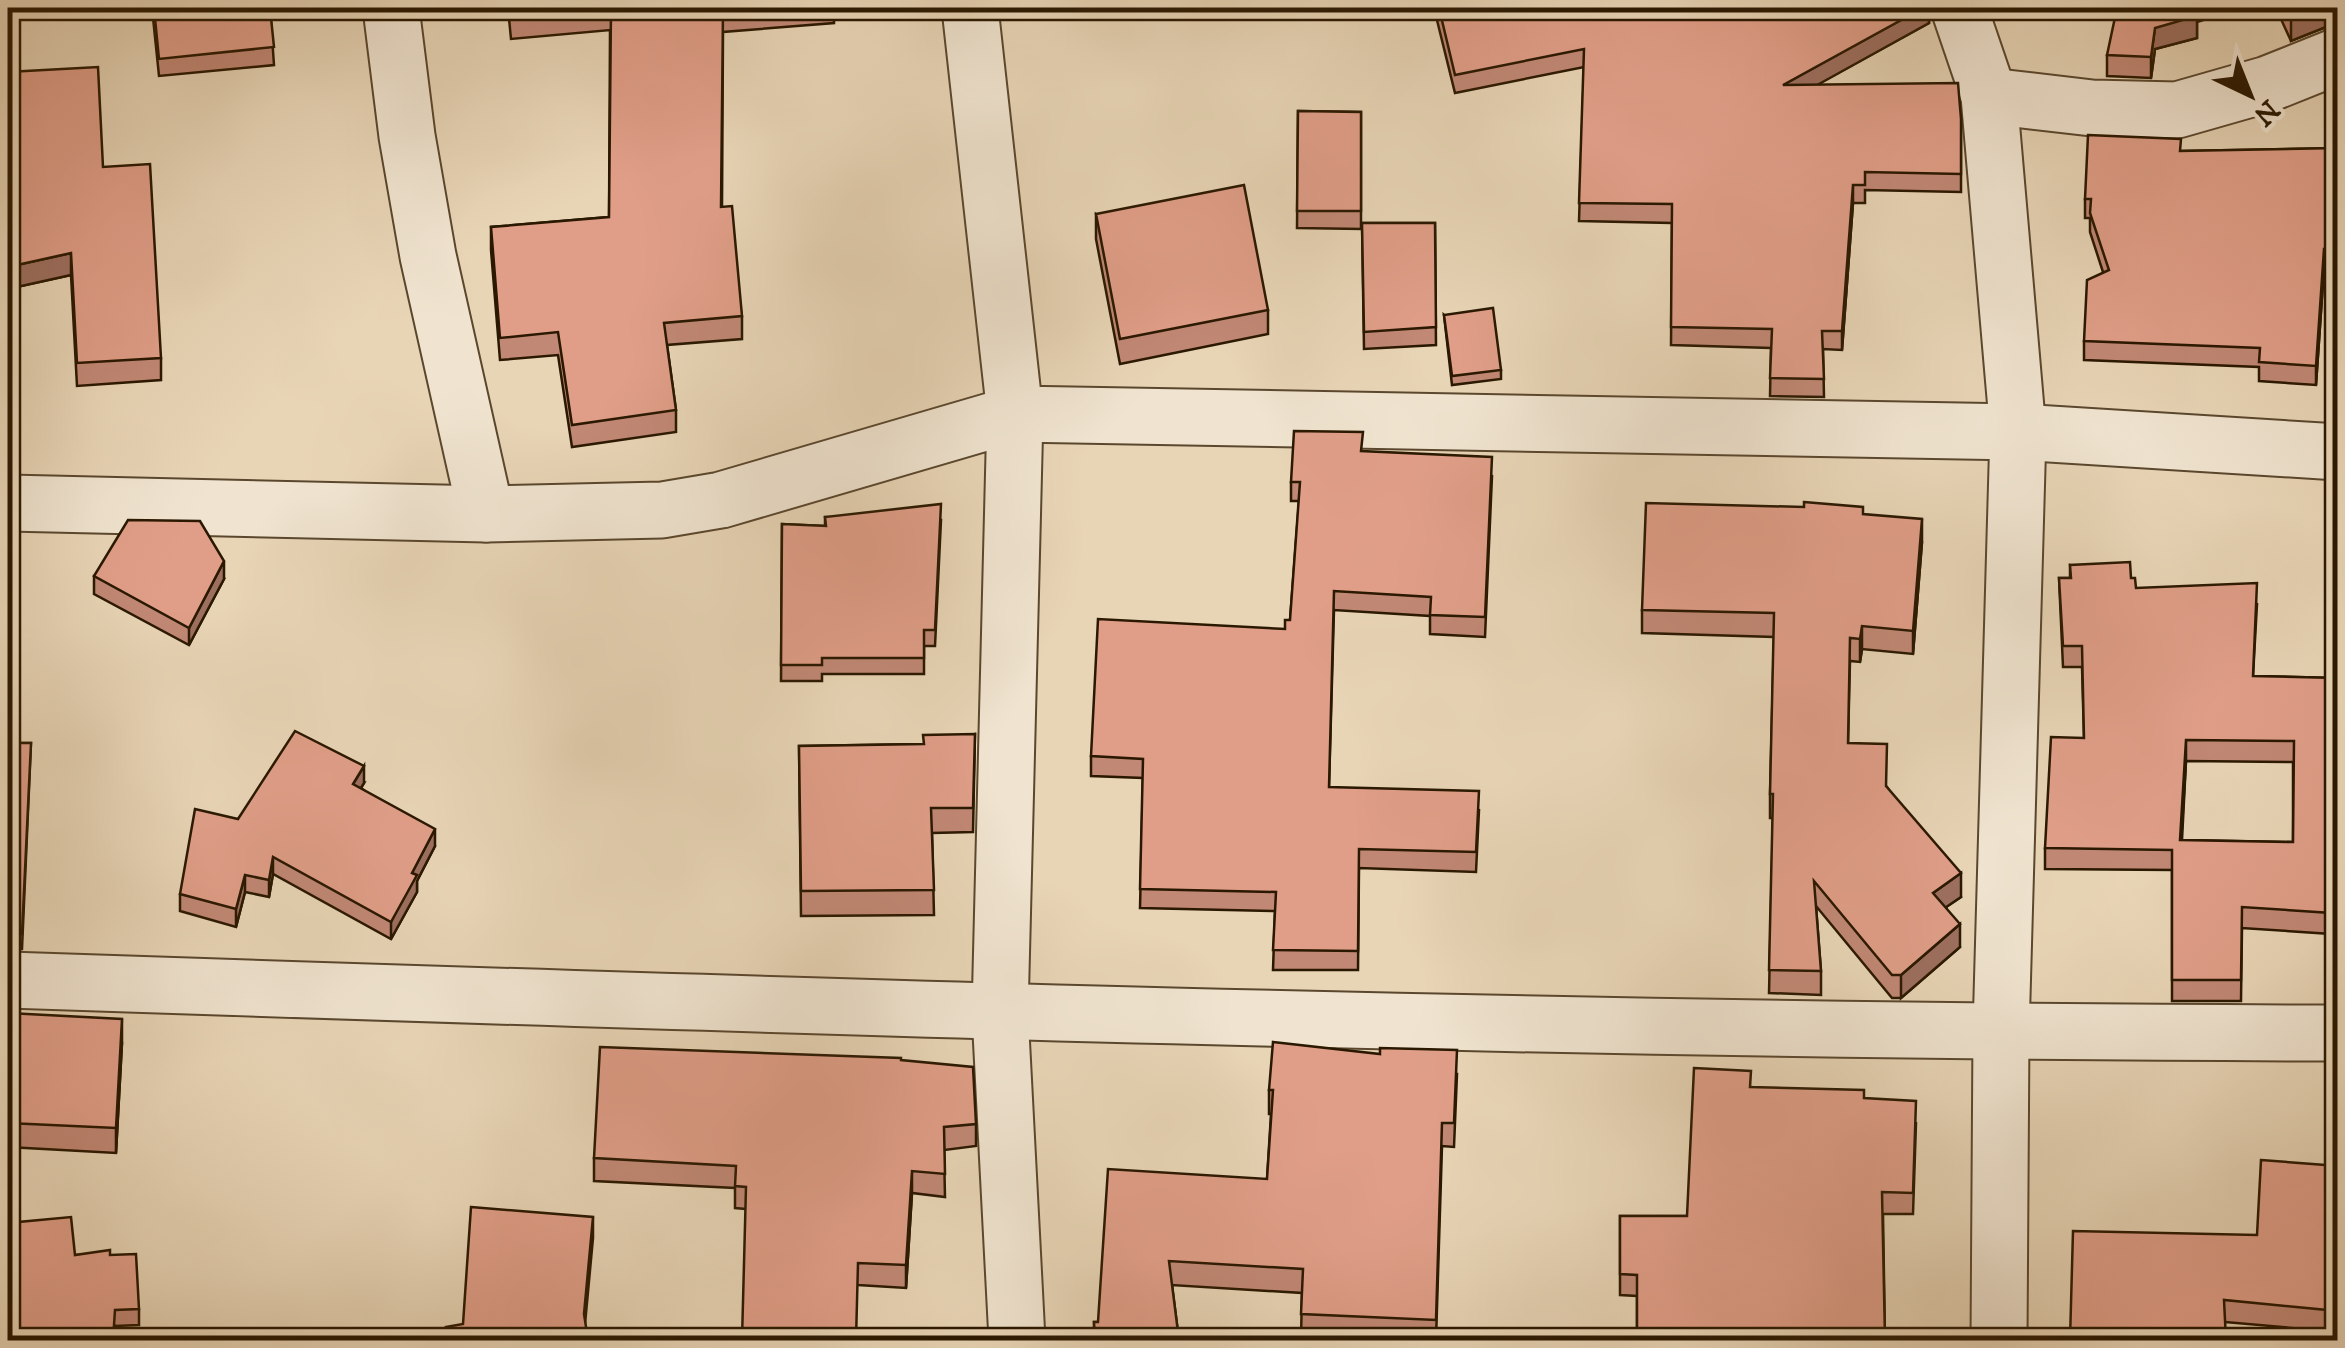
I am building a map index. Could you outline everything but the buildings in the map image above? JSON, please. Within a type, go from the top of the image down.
[{"type":"street","points":[[392,8],[407,136],[428,256],[486,514]]},
{"type":"street","points":[[970,8],[1015,414],[1000,1013],[1017,1340]]},
{"type":"street","points":[[1959,8],[1989,96],[2018,432],[2001,1032],[1999,1340]]},
{"type":"street","points":[[1989,96],[2092,108],[2177,110],[2268,84],[2338,56]]},
{"type":"street","points":[[8,503],[486,514],[662,510],[721,500],[1015,414],[2018,432],[2338,452]]},
{"type":"street","points":[[8,980],[1000,1013],[2001,1032],[2338,1032]]}]
